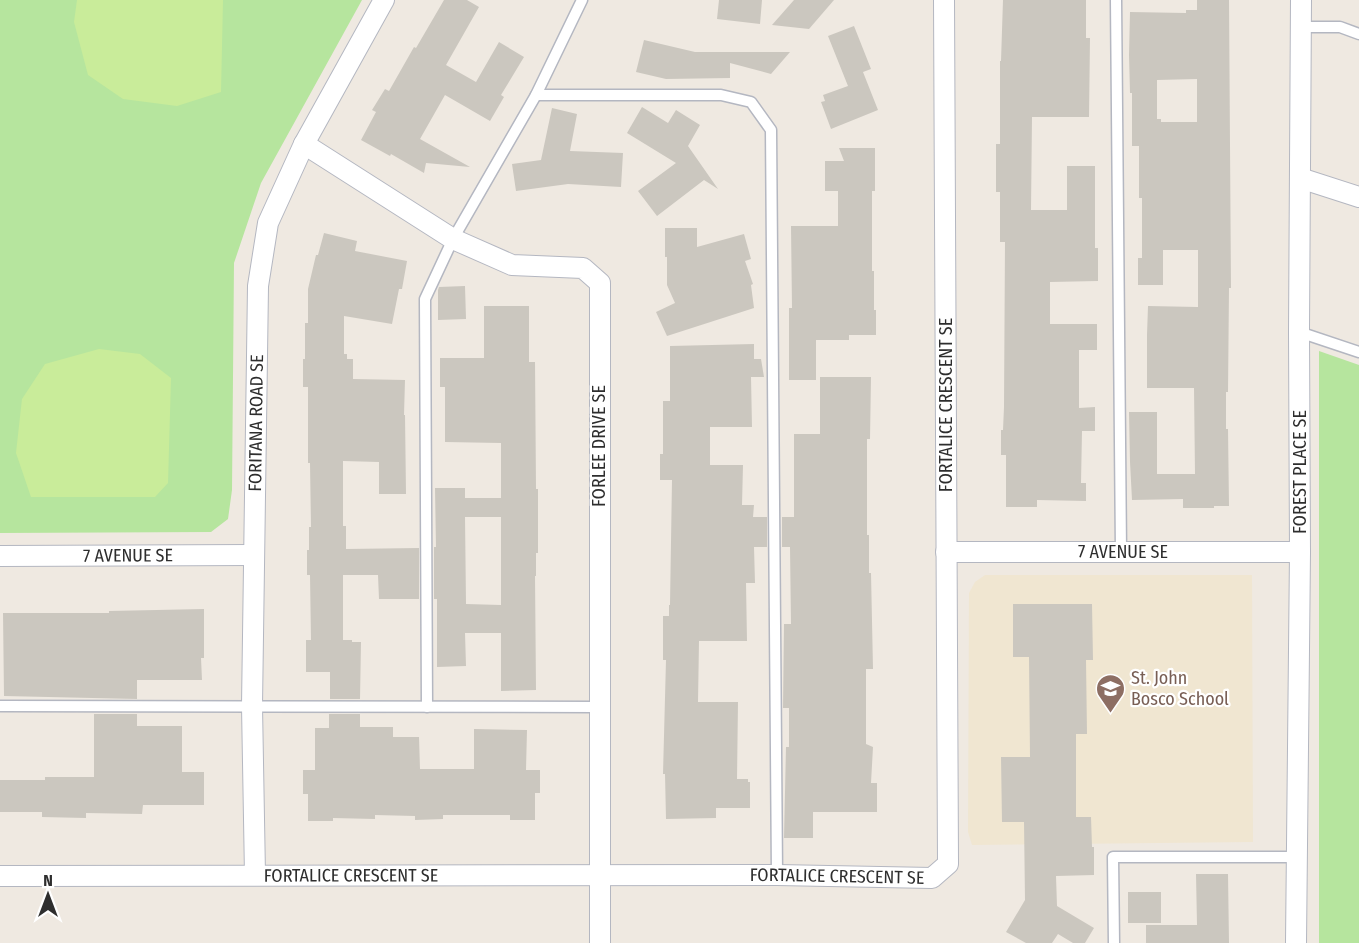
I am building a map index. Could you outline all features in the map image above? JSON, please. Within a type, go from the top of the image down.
[{"type":"street","name":"FORITANA ROAD SE","points":[[255,875],[252,706],[258,286],[268,223],[304,144],[384,0]]},
{"type":"street","name":"FORTALICE CRESCENT SE","points":[[0,876],[777,875],[932,878],[948,864],[944,0]]},
{"type":"street","name":"FOREST PLACE SE","points":[[1296,943],[1300,552],[1301,0]]},
{"type":"street","name":"FORLEE DRIVE SE","points":[[304,144],[453,239],[512,264],[583,268],[600,283],[600,943]]},
{"type":"street","points":[[1300,178],[1359,197]]},
{"type":"street","name":"7 AVENUE SE","points":[[946,552],[1300,552]]},
{"type":"street","name":"7 AVENUE SE","points":[[0,556],[254,555]]},
{"type":"lane","points":[[426,707],[425,299],[453,239],[536,95],[582,0]]},
{"type":"lane","points":[[1116,0],[1121,552]]},
{"type":"lane","points":[[1301,27],[1340,27],[1359,34]]},
{"type":"lane","points":[[536,95],[721,95],[751,102],[771,130],[777,875]]},
{"type":"lane","points":[[1299,332],[1359,352]]},
{"type":"lane","points":[[0,706],[599,707]]},
{"type":"lane","points":[[1114,943],[1113,857],[1296,857]]},
{"type":"shaded area","name":"St. John Bosco School","points":[[985,575],[1252,575],[1253,842],[972,845],[968,832],[969,593],[975,582]]},
{"type":"green space","points":[[0,0],[362,0],[261,183],[234,263],[232,490],[228,519],[211,532],[0,533]]},
{"type":"green space","points":[[77,0],[223,0],[221,92],[177,106],[123,99],[88,75],[74,22]]},
{"type":"green space","points":[[99,349],[140,354],[171,378],[168,483],[155,497],[31,497],[16,453],[22,399],[45,364]]},
{"type":"green space","points":[[1319,351],[1359,365],[1359,943],[1319,943]]},
{"type":"building","points":[[444,0],[467,0],[479,7],[446,65],[476,82],[499,42],[524,57],[501,95],[504,97],[490,121],[445,95],[420,139],[470,167],[426,163],[424,173],[361,140],[376,112],[372,110],[385,89],[389,91]]},
{"type":"building","points":[[719,0],[762,0],[760,24],[717,19]]},
{"type":"building","points":[[794,0],[834,0],[809,29],[772,25]]},
{"type":"building","points":[[1003,0],[1086,0],[1086,38],[1090,38],[1089,117],[1032,117],[1031,210],[1067,210],[1067,166],[1095,166],[1095,248],[1098,248],[1098,281],[1050,282],[1050,324],[1097,324],[1097,350],[1079,350],[1079,408],[1095,407],[1095,431],[1082,431],[1081,483],[1086,483],[1086,501],[1037,500],[1037,507],[1006,507],[1006,455],[1001,455],[1004,407],[1005,242],[1000,242],[1000,192],[996,192],[996,144],[1000,144]]},
{"type":"building","points":[[1197,0],[1229,0],[1231,288],[1229,288],[1226,429],[1228,429],[1229,506],[1214,506],[1214,508],[1183,508],[1183,499],[1132,500],[1130,462],[1129,412],[1157,412],[1157,474],[1195,474],[1194,388],[1147,388],[1147,335],[1148,306],[1198,307],[1198,250],[1163,250],[1163,285],[1138,285],[1138,258],[1142,258],[1142,198],[1139,198],[1139,146],[1132,146],[1129,55],[1130,12],[1186,13],[1186,10],[1197,10]],"holes":[[[1197,79],[1197,122],[1161,122],[1161,119],[1157,119],[1157,80]]]},
{"type":"building","points":[[854,26],[871,69],[863,72],[878,110],[831,129],[821,102],[825,101],[823,95],[848,86],[828,36]]},
{"type":"building","points":[[644,40],[695,52],[790,52],[771,74],[730,63],[730,78],[666,79],[636,72]]},
{"type":"building","points":[[642,107],[668,123],[676,110],[700,125],[688,146],[718,189],[704,180],[657,216],[638,191],[676,163],[627,133]]},
{"type":"building","points":[[552,108],[577,114],[570,151],[623,153],[621,187],[568,184],[516,191],[512,164],[541,160]]},
{"type":"building","points":[[839,148],[875,148],[875,191],[872,191],[872,271],[874,271],[876,335],[849,335],[849,340],[816,340],[816,380],[789,380],[789,308],[792,308],[791,226],[838,226],[838,191],[825,191],[825,161],[844,161]]},
{"type":"building","points":[[665,228],[697,228],[697,247],[744,234],[751,259],[745,261],[753,284],[751,285],[754,308],[667,336],[656,312],[675,303],[667,285]]},
{"type":"building","points":[[324,233],[357,241],[355,251],[407,261],[392,324],[344,316],[344,354],[347,354],[347,359],[353,359],[353,379],[405,380],[406,494],[379,494],[379,462],[343,461],[343,526],[346,526],[346,549],[419,548],[419,599],[379,599],[378,575],[343,575],[343,640],[361,642],[360,699],[330,699],[330,672],[306,672],[306,640],[311,640],[310,575],[307,575],[307,550],[309,550],[309,527],[311,527],[308,387],[303,387],[303,359],[305,359],[305,323],[308,323],[308,289]]},
{"type":"building","points":[[465,286],[466,319],[438,320],[439,287]]},
{"type":"building","points":[[484,306],[529,306],[529,362],[535,362],[536,489],[538,489],[538,553],[536,553],[535,576],[536,690],[501,691],[501,633],[465,633],[466,666],[437,667],[437,599],[434,599],[435,488],[465,488],[465,498],[501,498],[501,443],[445,442],[445,387],[440,387],[440,358],[484,358]],"holes":[[[465,517],[501,517],[501,605],[466,604]]]},
{"type":"building","points":[[754,344],[754,359],[761,359],[764,377],[751,377],[752,427],[710,427],[710,465],[743,465],[742,505],[754,505],[753,517],[767,517],[767,547],[754,547],[755,583],[746,583],[747,641],[699,641],[698,702],[738,702],[737,779],[748,779],[750,782],[750,808],[716,808],[716,818],[666,819],[665,774],[663,774],[666,660],[663,660],[663,616],[669,616],[670,605],[672,480],[660,480],[660,454],[663,454],[663,401],[670,401],[670,346]]},
{"type":"building","points":[[820,377],[871,377],[870,439],[867,439],[867,535],[869,535],[869,573],[871,573],[873,669],[866,669],[866,744],[873,747],[871,783],[877,783],[877,812],[813,812],[813,838],[784,838],[789,708],[783,708],[784,624],[791,624],[790,547],[782,547],[782,517],[794,517],[794,434],[820,434]]},
{"type":"building","points":[[1013,604],[1092,604],[1093,660],[1086,660],[1087,734],[1076,734],[1076,817],[1091,817],[1094,875],[1056,876],[1057,906],[1094,928],[1085,943],[1073,943],[1058,934],[1052,943],[1026,943],[1006,932],[1025,900],[1024,822],[1002,822],[1001,757],[1030,757],[1029,657],[1013,657]]},
{"type":"building","points":[[204,609],[202,680],[137,680],[137,699],[4,696],[3,613],[109,613],[109,611]]},
{"type":"building","points":[[94,714],[137,714],[137,726],[182,726],[182,772],[204,772],[204,805],[143,805],[142,814],[86,813],[86,818],[42,817],[42,812],[0,812],[0,780],[94,777]]},
{"type":"building","points":[[329,714],[360,714],[360,727],[393,727],[393,737],[419,737],[420,769],[474,769],[474,729],[527,730],[526,770],[540,770],[540,793],[535,793],[535,820],[510,820],[510,815],[443,815],[443,819],[415,820],[415,816],[375,815],[375,819],[333,818],[333,821],[308,821],[308,794],[303,794],[303,770],[315,770],[315,728],[329,728]]},
{"type":"building","points":[[1196,874],[1228,874],[1229,943],[1146,943],[1146,925],[1197,925]]},
{"type":"building","points":[[1128,892],[1161,892],[1161,923],[1128,923]]},
{"type":"place","name":"St. John Bosco School","points":[[1110,714]]}]
